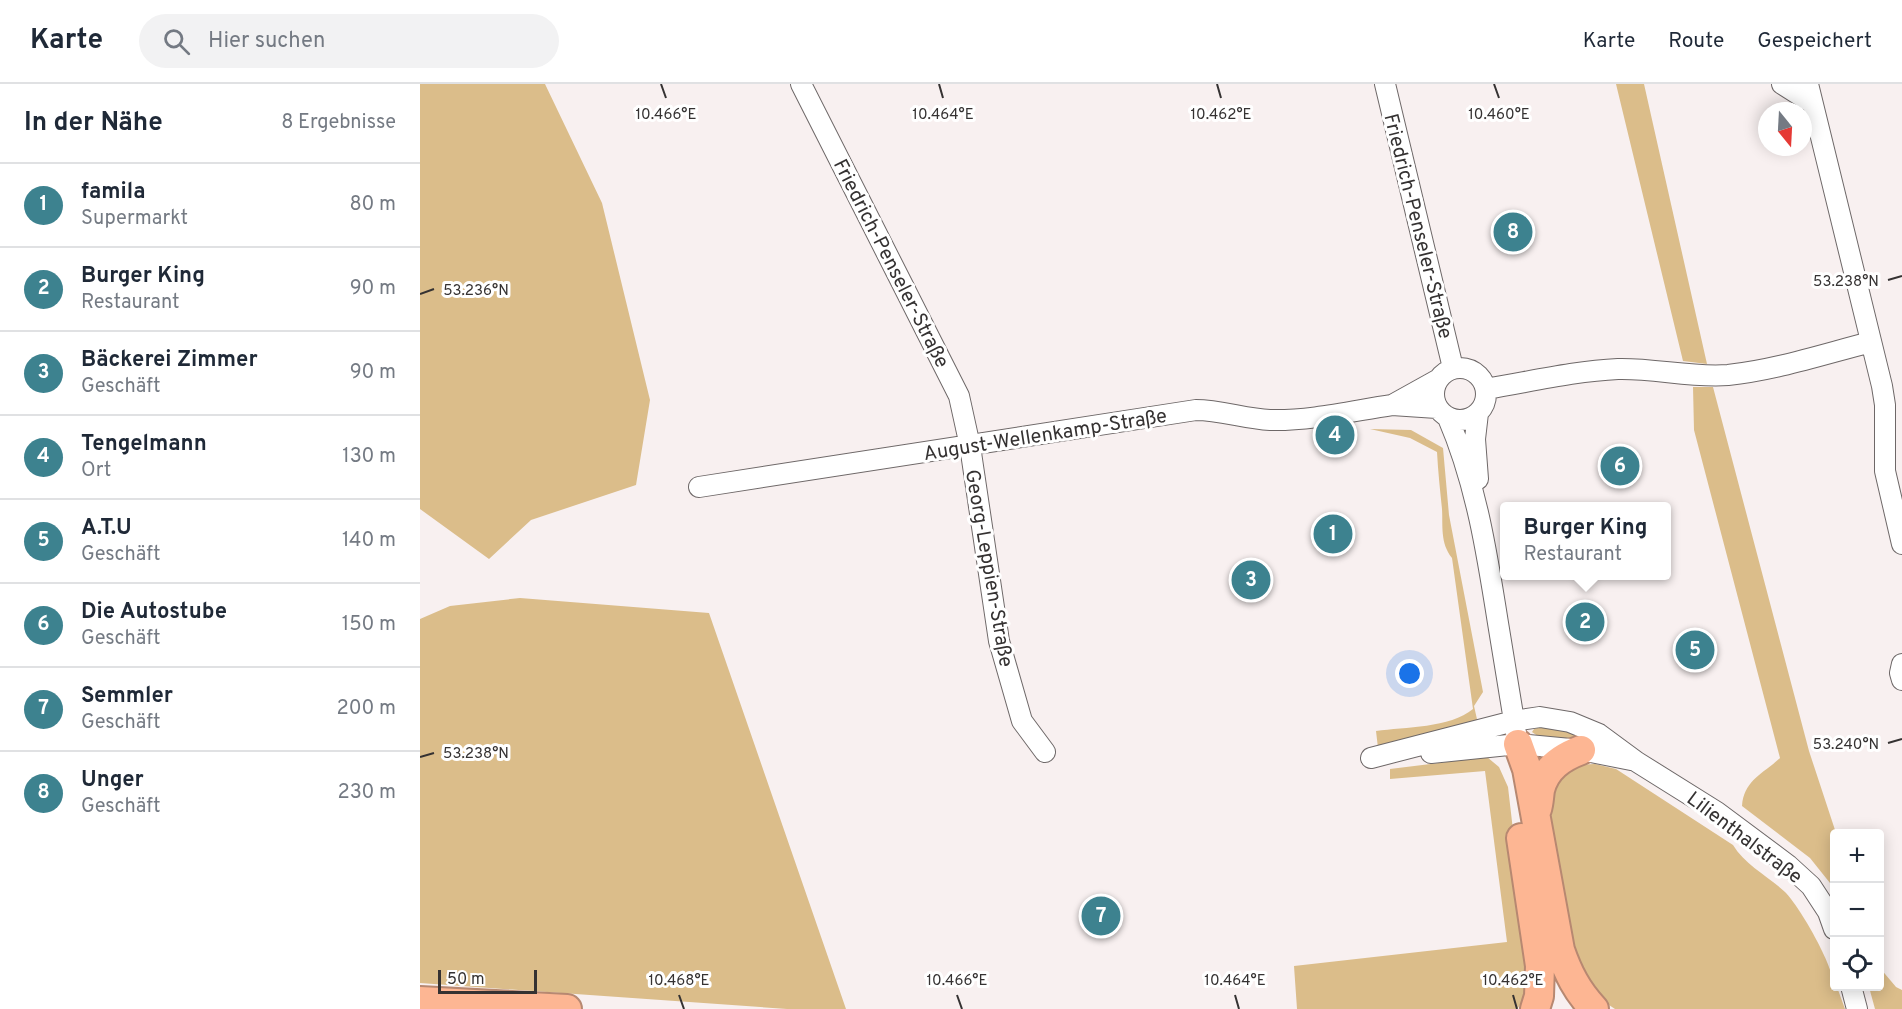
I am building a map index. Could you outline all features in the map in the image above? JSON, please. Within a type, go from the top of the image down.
[{"type":"highway","points":[[1516,733],[1527,769],[1560,950],[1569,975],[1580,994],[1594,1009]]},
{"type":"highway","points":[[1516,733],[1510,766],[1540,966],[1539,996],[1535,1009]]},
{"type":"highway","points":[[1536,814],[1543,781],[1549,771],[1556,762],[1581,750]]},
{"type":"highway","points":[[420,1000],[567,1009]]},
{"type":"street","name":"Friedrich-Penseler-Straße","points":[[801,84],[959,396],[970,446]]},
{"type":"street","name":"Friedrich-Penseler-Straße","points":[[1384,84],[1453,368]]},
{"type":"street","points":[[1782,84],[1810,102]]},
{"type":"street","points":[[1808,84],[1812,102]]},
{"type":"street","points":[[1812,103],[1885,405],[1885,471],[1902,544]]},
{"type":"street","points":[[1486,389],[1580,373],[1619,369],[1698,376],[1728,375],[1763,369],[1871,342]]},
{"type":"street","points":[[1443,413],[1464,420],[1478,413],[1484,406],[1486,389],[1483,381],[1470,369],[1453,368],[1441,375],[1434,390],[1434,399],[1458,442],[1482,528],[1516,733]]},
{"type":"street","name":"August-Wellenkamp-Straße","points":[[1392,405],[1437,381]]},
{"type":"street","name":"August-Wellenkamp-Straße","points":[[699,487],[1196,410],[1212,410],[1267,420],[1288,420],[1392,405],[1443,413]]},
{"type":"street","points":[[1478,413],[1475,439],[1482,528]]},
{"type":"street","name":"Georg-Leppien-Straße","points":[[970,446],[999,641],[1022,721],[1045,752]]},
{"type":"street","points":[[1902,664],[1900,673],[1902,680]]},
{"type":"street","name":"Lilienthalstraße","points":[[1516,733],[1540,717],[1570,722],[1599,734],[1637,762],[1717,813],[1788,865],[1811,886],[1830,918]]},
{"type":"street","points":[[1516,733],[1371,758],[1516,733]]},
{"type":"street","name":"Lilienthalstraße","points":[[1516,733],[1637,762]]},
{"type":"street","points":[[1852,991],[1857,1009]]},
{"type":"shaded area","points":[[420,84],[545,84],[602,203],[650,400],[636,485],[531,520],[489,559],[420,509]]},
{"type":"shaded area","points":[[1616,84],[1644,84],[1707,364],[1683,361]]},
{"type":"shaded area","points":[[1693,387],[1713,387],[1809,751],[1835,829],[1830,829],[1830,883],[1810,858],[1742,806],[1750,784],[1780,758],[1694,430]]},
{"type":"shaded area","points":[[1370,429],[1411,430],[1443,448],[1449,515],[1483,692],[1474,706],[1479,728],[1378,748],[1376,731],[1440,723],[1452,720],[1473,709],[1452,558],[1443,534],[1437,452],[1410,438]]},
{"type":"shaded area","points":[[520,598],[709,613],[846,1009],[787,1009],[420,983],[420,619],[450,606]]},
{"type":"shaded area","points":[[1540,727],[1566,729],[1621,754],[1542,739],[1532,732]]},
{"type":"shaded area","points":[[1487,757],[1499,767],[1508,787],[1528,960],[1524,1000],[1517,1009],[1297,1009],[1294,966],[1507,942],[1485,771],[1390,779],[1390,769]]},
{"type":"shaded area","points":[[1595,764],[1616,769],[1733,845],[1750,864],[1785,892],[1799,910],[1830,970],[1830,991],[1838,991],[1845,1009],[1615,1009],[1603,1001],[1588,987],[1570,946],[1548,799],[1558,775],[1576,766]]},
{"type":"shaded area","points":[[1884,973],[1896,987],[1902,990],[1902,1009],[1875,1009],[1870,991],[1884,991]]},
{"type":"place","name":"Unger","points":[[1513,232]]},
{"type":"place","name":"Tengelmann","points":[[1335,435]]},
{"type":"place","name":"Die Autostube","points":[[1620,466]]},
{"type":"place","name":"famila","points":[[1333,534]]},
{"type":"place","name":"Bäckerei Zimmer","points":[[1251,580]]},
{"type":"place","name":"Burger King","points":[[1585,622]]},
{"type":"place","name":"A.T.U","points":[[1695,650]]},
{"type":"place","name":"Semmler","points":[[1101,916]]}]
